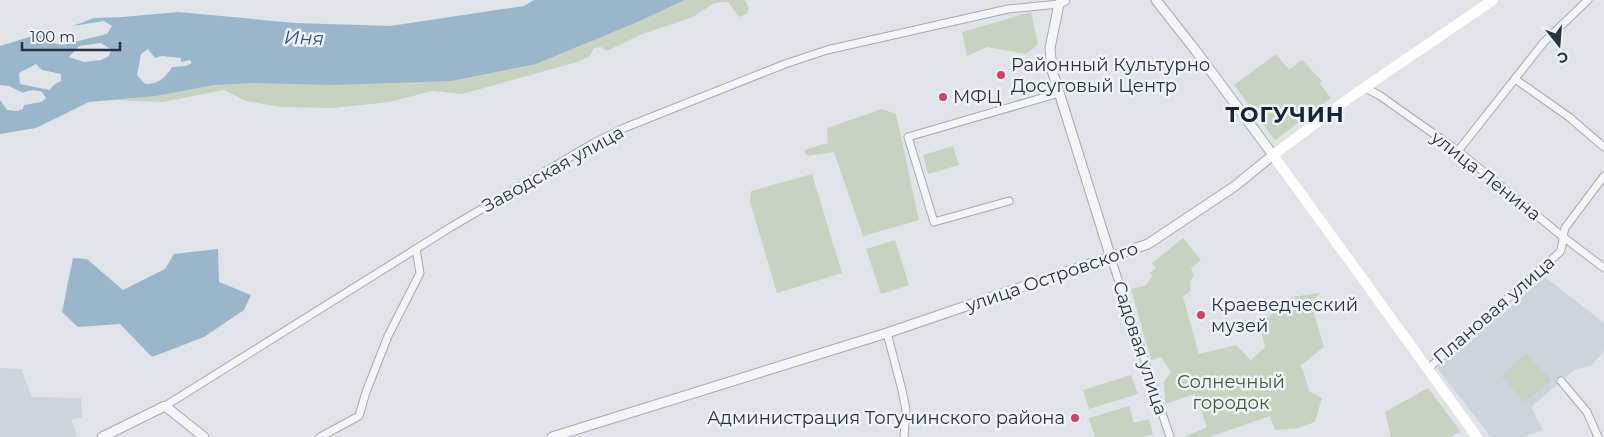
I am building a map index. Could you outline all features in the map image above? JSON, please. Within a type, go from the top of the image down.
[{"type":"main road","name":"улица Островского","points":[[1273,155],[1365,88],[1493,0]]},
{"type":"main road","points":[[1273,155],[1429,368],[1475,436]]},
{"type":"street","points":[[1156,0],[1273,155]]},
{"type":"street","points":[[1458,151],[1544,42],[1588,0]]},
{"type":"street","points":[[1062,2],[1050,48],[1052,70],[1111,258]]},
{"type":"street","name":"Заводская улица","points":[[165,406],[416,250],[594,143],[624,128],[784,64],[827,50],[953,20],[1008,9],[1062,2]]},
{"type":"street","points":[[1515,79],[1569,117],[1604,147]]},
{"type":"street","name":"улица Ленина","points":[[1365,88],[1379,95],[1458,151],[1604,268]]},
{"type":"street","points":[[1009,201],[934,222],[908,137],[1059,93]]},
{"type":"street","name":"улица Островского","points":[[552,437],[887,333],[1148,244],[1235,186],[1273,155]]},
{"type":"street","name":"Плановая улица","points":[[1429,368],[1560,252],[1563,246],[1562,236],[1566,228],[1604,176]]},
{"type":"street","points":[[320,437],[359,416],[366,392],[388,336],[420,273],[416,250]]},
{"type":"street","name":"Садовая улица","points":[[1111,258],[1170,437]]},
{"type":"street","points":[[887,333],[906,410],[904,437]]},
{"type":"street","points":[[1561,381],[1587,412],[1598,437]]},
{"type":"street","points":[[102,437],[165,406],[204,437]]},
{"type":"shaded area","points":[[1545,277],[1604,323],[1604,351],[1592,365],[1574,370],[1531,407],[1543,430],[1524,437],[1491,437],[1437,368]]},
{"type":"shaded area","points":[[0,368],[21,369],[32,397],[81,398],[82,417],[71,420],[78,437],[0,437]]},
{"type":"green space","points":[[685,0],[745,0],[749,8],[747,14],[739,17],[728,2],[714,3],[693,17],[640,35],[607,51],[601,47],[594,48],[590,56],[577,62],[462,94],[432,91],[390,102],[333,108],[281,107],[246,101],[224,90],[163,102],[111,100],[156,96],[215,85],[536,64],[633,24]]},
{"type":"green space","points":[[1031,12],[1038,44],[1026,54],[987,47],[967,56],[962,32]]},
{"type":"green space","points":[[1276,54],[1289,70],[1302,60],[1322,81],[1320,84],[1331,98],[1275,140],[1234,85]]},
{"type":"green space","points":[[882,109],[896,114],[919,220],[863,236],[834,152],[807,156],[804,150],[828,143],[827,128]]},
{"type":"green space","points":[[953,146],[959,165],[928,174],[923,155]]},
{"type":"green space","points":[[812,174],[842,273],[777,293],[750,202],[751,191]]},
{"type":"green space","name":"Солнечный городок","points":[[1183,238],[1201,260],[1191,268],[1194,275],[1190,282],[1191,290],[1183,297],[1199,354],[1236,345],[1251,360],[1265,347],[1260,326],[1284,301],[1292,297],[1320,293],[1311,303],[1324,347],[1300,366],[1309,391],[1322,398],[1315,422],[1298,428],[1275,430],[1270,416],[1209,437],[1184,437],[1207,427],[1195,394],[1165,404],[1164,382],[1171,372],[1161,357],[1151,360],[1131,289],[1146,285],[1152,276],[1150,273],[1156,268],[1152,263]]},
{"type":"green space","points":[[895,240],[909,285],[881,294],[866,249]]},
{"type":"green space","points":[[1526,353],[1551,380],[1525,403],[1501,376]]},
{"type":"green space","points":[[1131,375],[1138,394],[1089,409],[1083,390]]},
{"type":"green space","points":[[1428,388],[1461,432],[1449,437],[1391,437],[1385,412]]},
{"type":"green space","points":[[1129,406],[1134,423],[1149,419],[1153,434],[1143,437],[1095,437],[1089,418]]},
{"type":"water","name":"Иня","points":[[534,0],[685,0],[633,24],[536,64],[451,81],[332,85],[252,83],[215,85],[156,96],[89,102],[36,128],[0,134],[0,100],[7,110],[17,111],[23,109],[24,105],[41,102],[46,98],[42,92],[32,90],[23,93],[9,86],[0,85],[0,46],[39,34],[48,42],[62,45],[107,34],[112,26],[104,21],[73,26],[94,18],[178,12],[295,23],[390,26],[524,6]],"holes":[[[101,43],[111,49],[109,56],[101,60],[84,62],[69,57],[79,46]],[[148,49],[155,58],[162,56],[181,58],[181,62],[190,60],[192,63],[186,66],[172,67],[161,80],[145,84],[137,75],[141,54]],[[36,64],[42,70],[61,74],[61,81],[49,90],[20,84],[19,73]]]},
{"type":"water","points":[[218,249],[219,282],[251,295],[244,310],[204,337],[152,357],[120,324],[78,327],[62,312],[73,258],[87,259],[123,290],[165,269],[174,254]]},
{"type":"place","name":"Районный Культурно Досуговый Центр","points":[[1001,75]]},
{"type":"place","name":"МФЦ","points":[[943,97]]},
{"type":"place","name":"Краеведческий музей","points":[[1201,315]]},
{"type":"place","name":"Администрация Тогучинского района","points":[[1075,418]]},
{"type":"district","name":"ТОГУЧИН","points":[[1285,114]]}]
